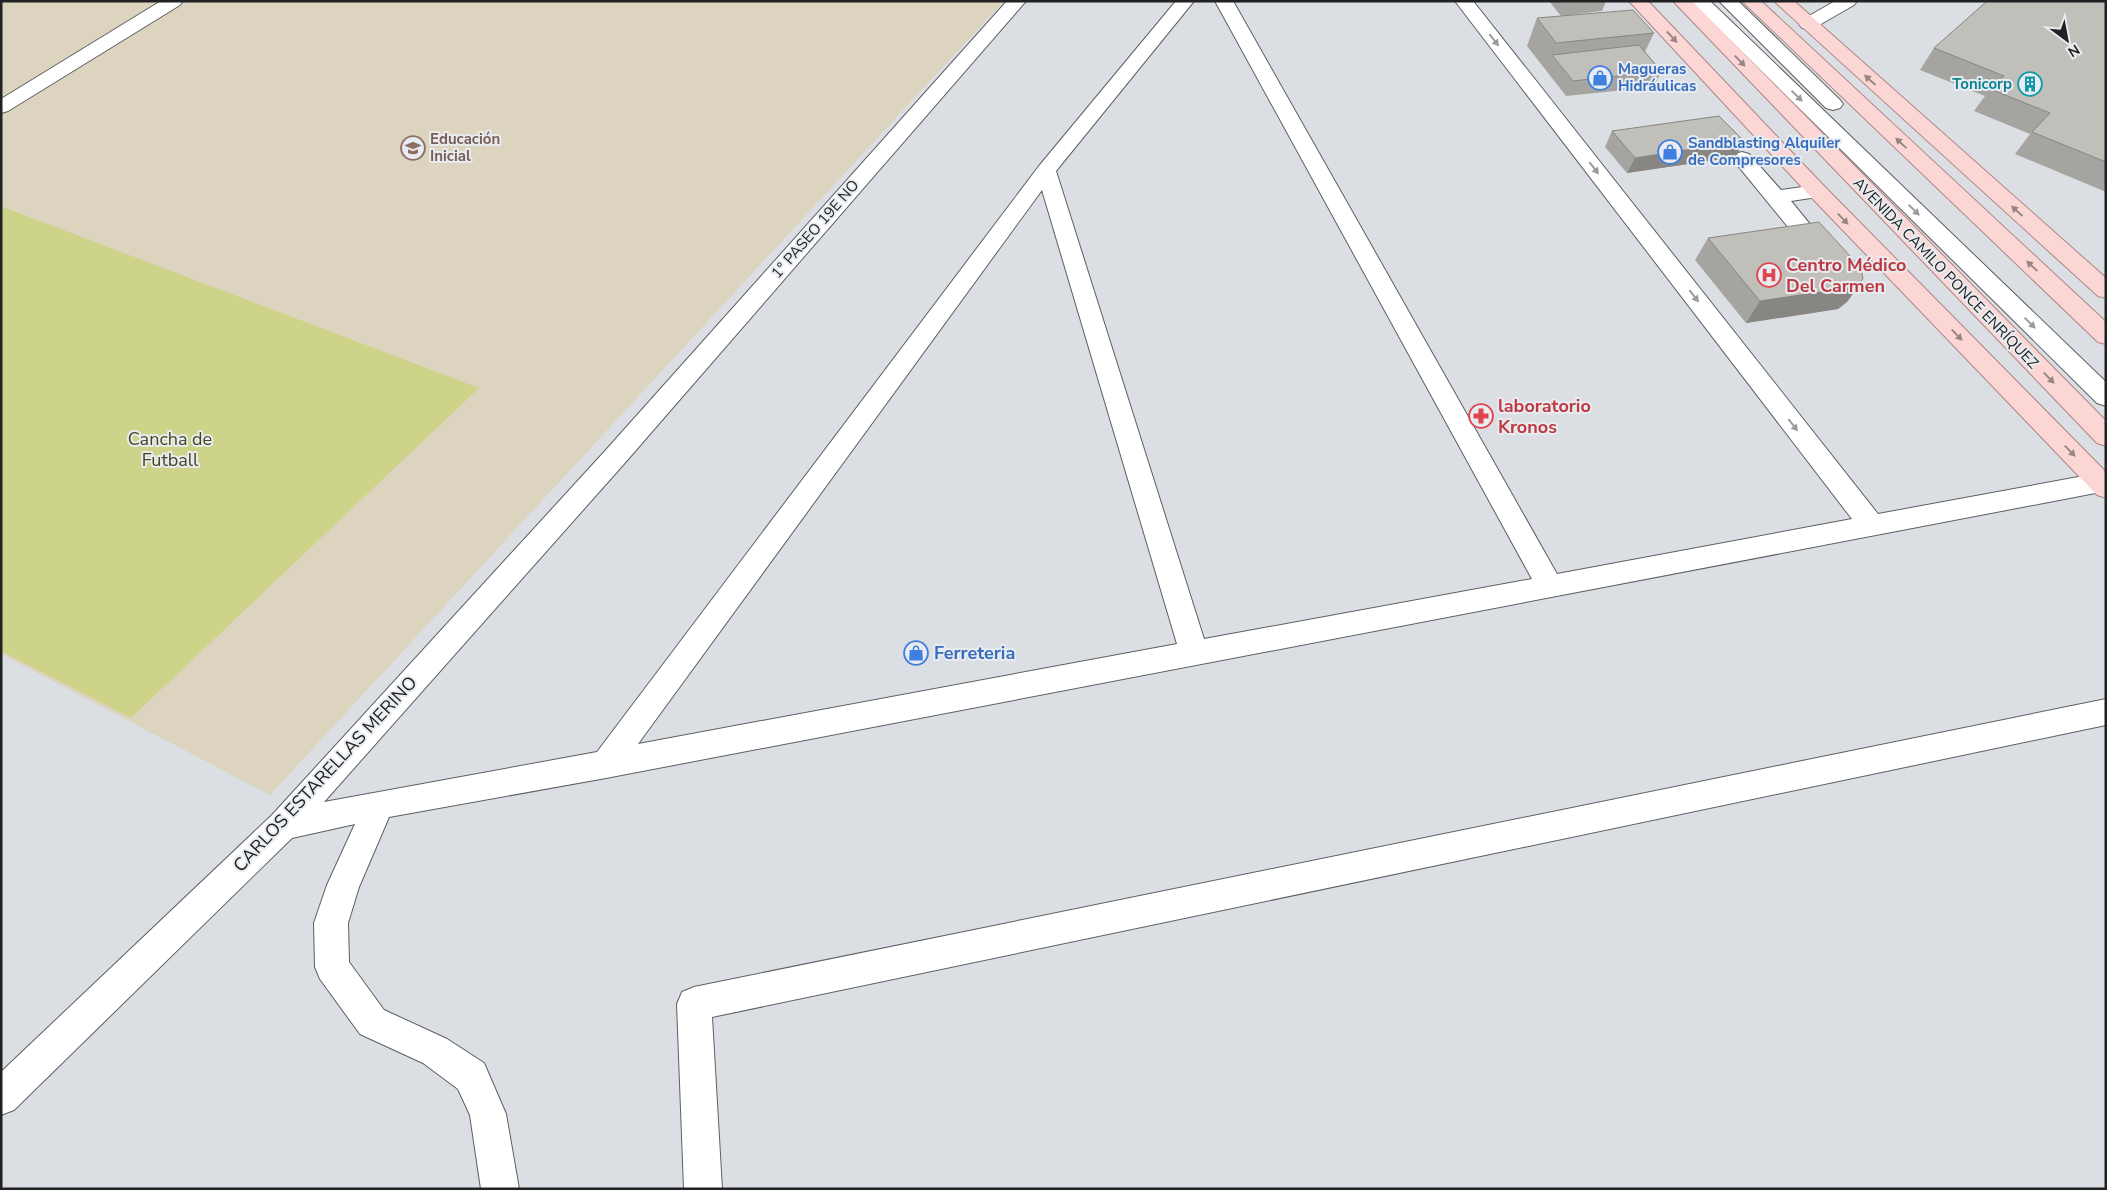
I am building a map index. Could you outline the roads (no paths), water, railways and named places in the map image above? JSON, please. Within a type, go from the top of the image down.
[{"type":"main road","name":"AVENIDA CAMILO PONCE ENRÍQUEZ","points":[[1638,1],[1817,191],[2103,485]]},
{"type":"main road","name":"AVENIDA CAMILO PONCE ENRÍQUEZ","points":[[1682,1],[2106,437]]},
{"type":"main road","points":[[1751,1],[2106,336]]},
{"type":"main road","points":[[1783,1],[2106,291]]},
{"type":"street","points":[[1,107],[174,1]]},
{"type":"street","name":"1° PASEO 19E NO","points":[[614,458],[1017,1]]},
{"type":"street","points":[[606,764],[1046,170],[1185,1]]},
{"type":"street","points":[[1224,1],[1550,586]]},
{"type":"street","points":[[1464,1],[1872,526]]},
{"type":"street","name":"AVENIDA CAMILO PONCE ENRÍQUEZ","points":[[1700,1],[2106,396]]},
{"type":"street","points":[[1728,1],[2106,370]]},
{"type":"street","points":[[1808,24],[1848,1]]},
{"type":"street","points":[[1742,158],[1832,265]]},
{"type":"street","points":[[1046,170],[1194,653]]},
{"type":"street","points":[[1776,197],[1817,191]]},
{"type":"street","name":"CARLOS ESTARELLAS MERINO","points":[[1,1098],[283,825],[614,458]]},
{"type":"street","points":[[283,825],[378,804],[606,764],[1550,586],[2103,485]]},
{"type":"street","points":[[703,1189],[694,1004],[2106,712]]},
{"type":"street","points":[[378,804],[370,827],[343,885],[331,923],[332,967],[372,1022],[435,1051],[470,1076],[488,1114],[500,1189]]},
{"type":"place","name":"Magueras Hidráulicas","points":[[1600,78]]},
{"type":"place","name":"Tonicorp","points":[[2030,84]]},
{"type":"place","name":"Educación Inicial","points":[[413,148]]},
{"type":"place","name":"Sandblasting Alquiler de Compresores","points":[[1670,152]]},
{"type":"place","name":"Centro Médico Del Carmen","points":[[1769,275]]},
{"type":"place","name":"laboratorio Kronos","points":[[1481,416]]},
{"type":"place","name":"Ferreteria","points":[[916,653]]},
{"type":"park label","name":"Cancha de Futball","points":[[170,449]]}]
